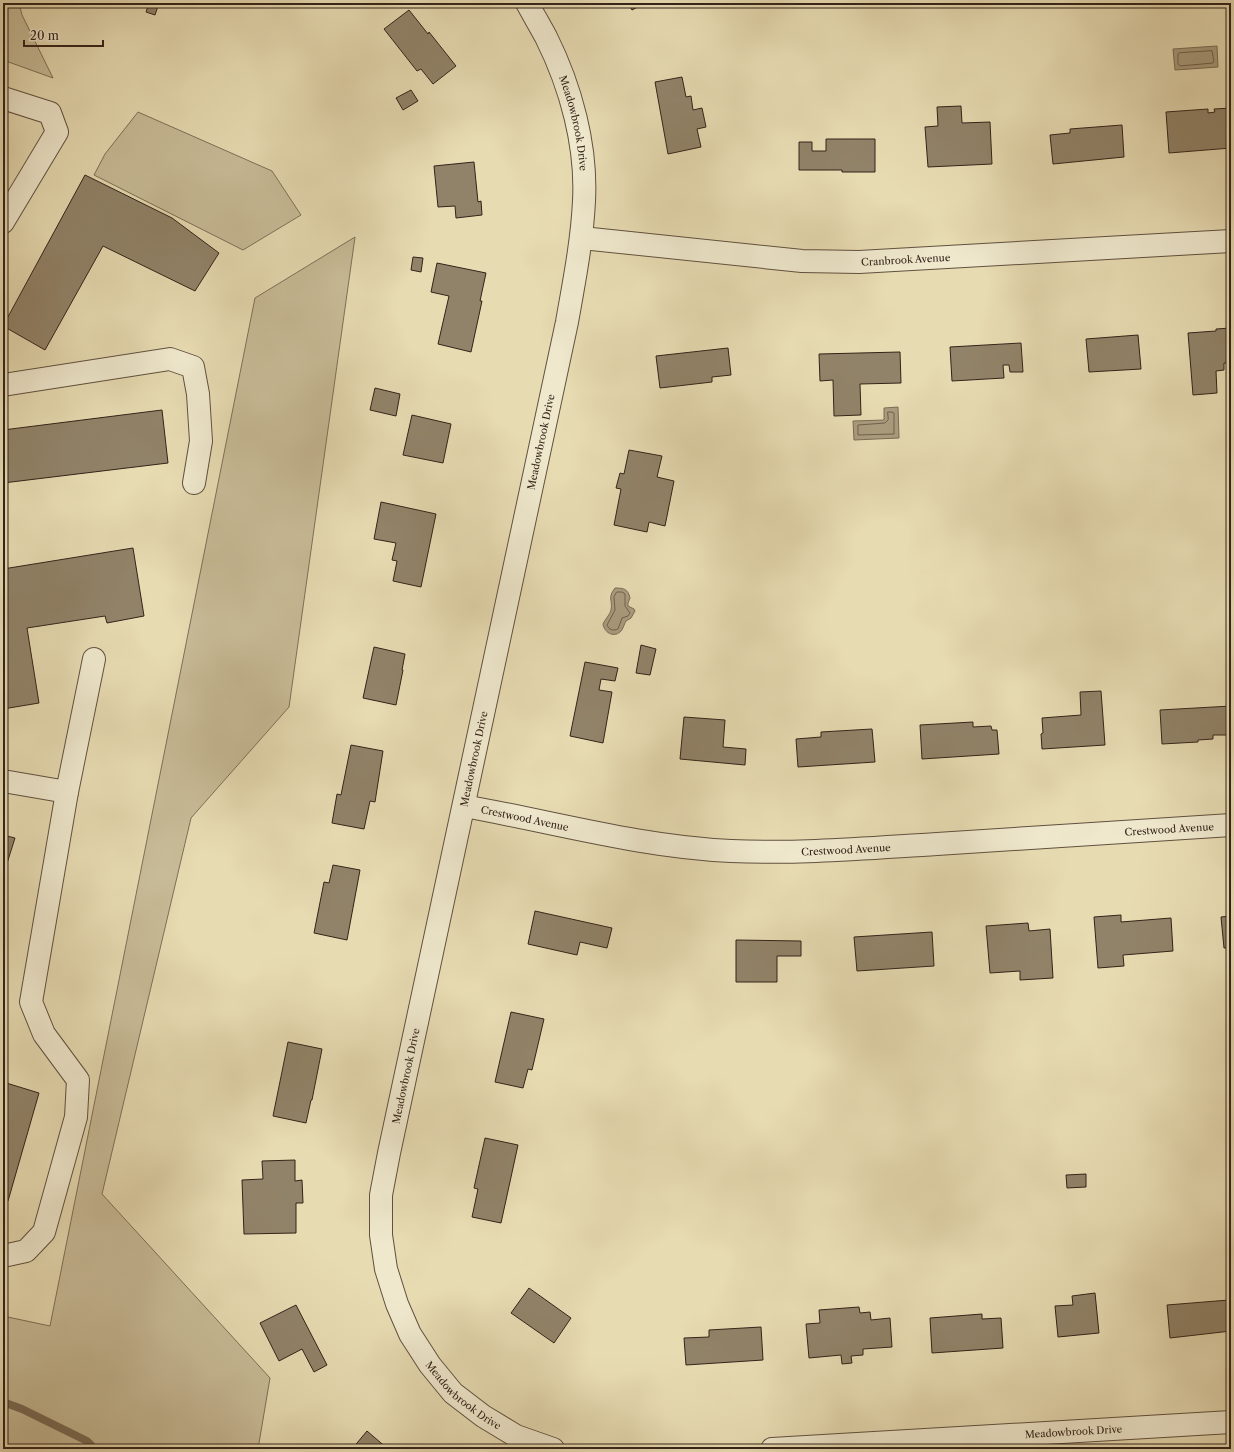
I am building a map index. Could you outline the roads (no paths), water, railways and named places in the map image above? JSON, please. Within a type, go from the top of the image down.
[{"type":"street","name":"Meadowbrook Drive","points":[[527,3],[546,38],[564,80],[576,121],[582,160],[584,200],[582,238],[567,322],[388,1160],[381,1195],[381,1235],[386,1269],[397,1304],[410,1334],[430,1365],[452,1393],[483,1416],[516,1436],[553,1449]]},
{"type":"street","points":[[3,98],[50,113],[57,132],[3,222]]},
{"type":"street","name":"Cranbrook Avenue","points":[[582,238],[802,261],[859,262],[1231,241]]},
{"type":"street","points":[[3,384],[170,359],[192,368],[198,394],[201,441],[194,483]]},
{"type":"street","points":[[3,1256],[26,1251],[44,1232],[76,1117],[78,1080],[44,1034],[31,1002],[67,792],[94,659]]},
{"type":"street","points":[[3,781],[67,792]]},
{"type":"street","name":"Crestwood Avenue","points":[[464,806],[615,837],[674,846],[732,851],[789,852],[848,849],[1231,825]]},
{"type":"street","name":"Meadowbrook Drive","points":[[772,1449],[1231,1422]]},
{"type":"water","points":[[1217,46],[1218,67],[1175,70],[1173,49]]},
{"type":"water","points":[[898,407],[899,438],[854,440],[853,421],[884,420],[884,408]]},
{"type":"water","points":[[615,588],[627,591],[630,598],[628,606],[635,611],[631,618],[626,621],[621,631],[617,634],[612,634],[607,632],[603,624],[610,612],[611,594]]},
{"type":"waterway","points":[[3,1402],[22,1409],[87,1441],[95,1449]]}]
